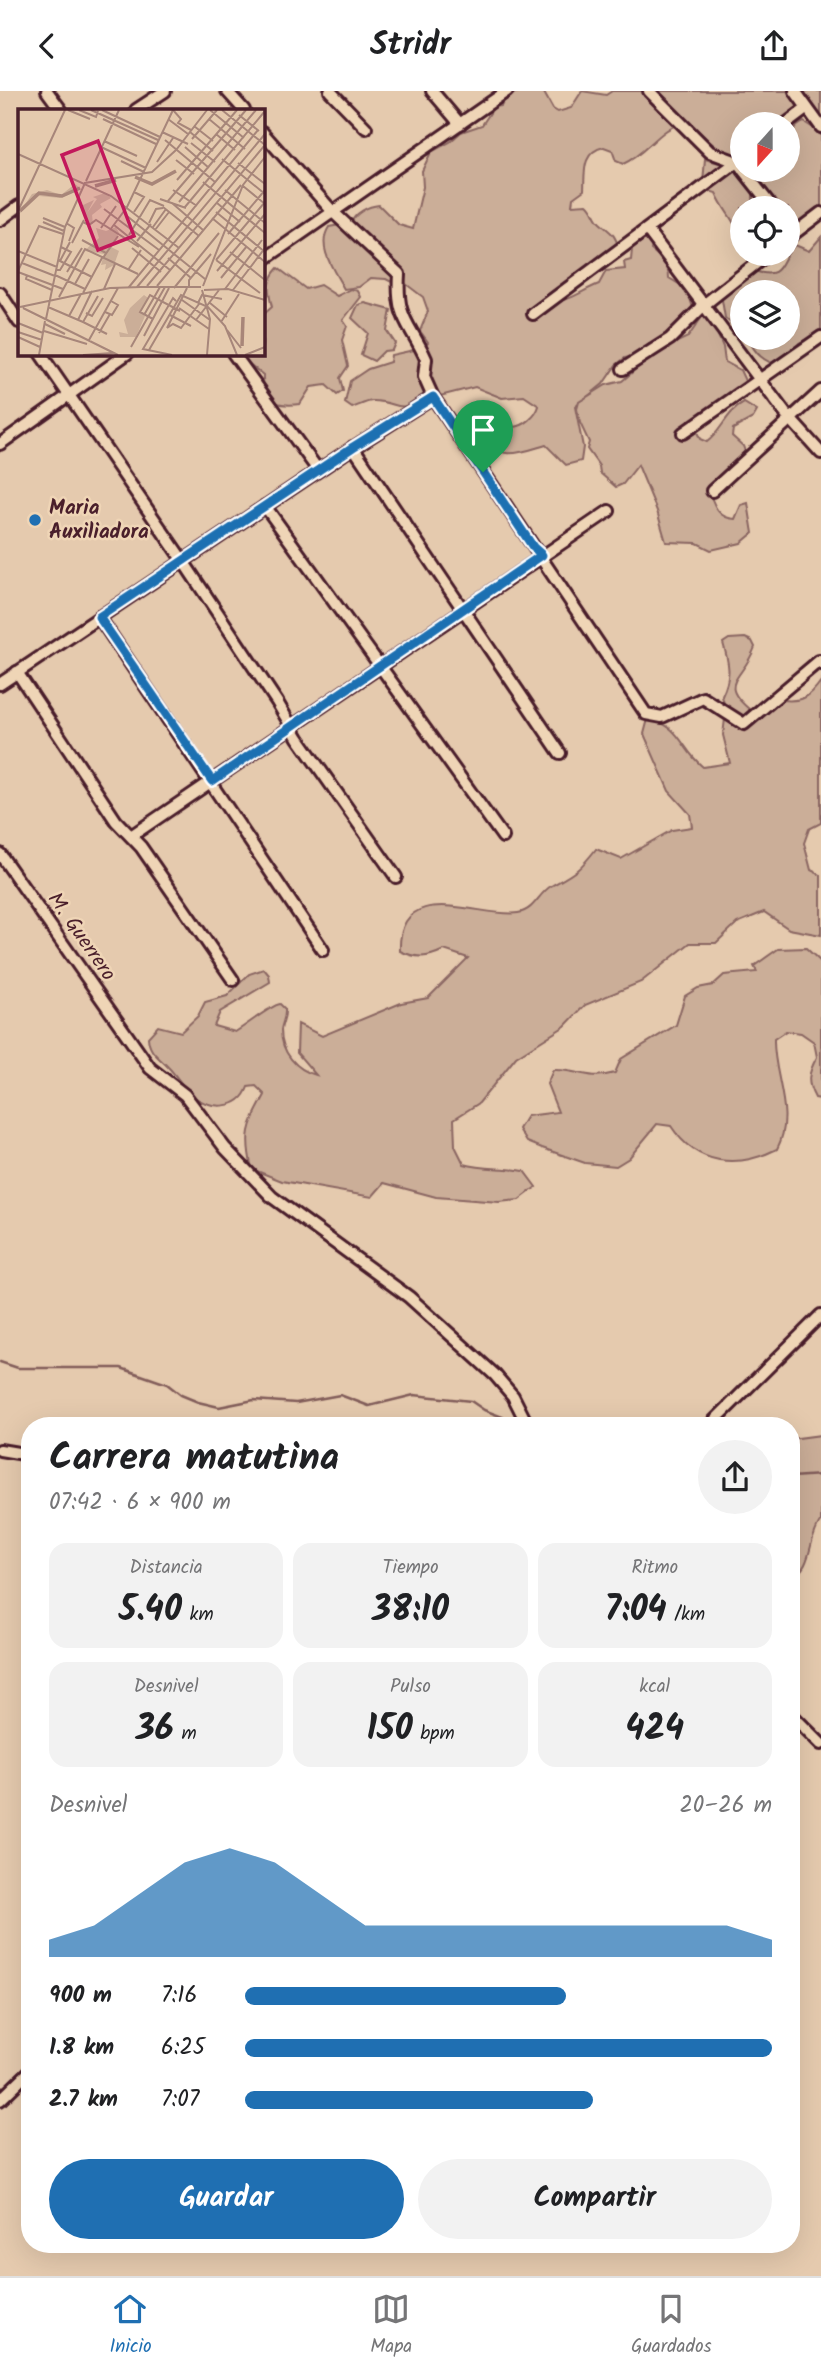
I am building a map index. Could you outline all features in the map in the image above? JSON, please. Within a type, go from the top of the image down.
[{"type":"street","points":[[47,91],[60,109]]},
{"type":"street","points":[[138,109],[166,91]]},
{"type":"street","points":[[227,91],[243,109]]},
{"type":"street","points":[[330,91],[366,128]]},
{"type":"street","points":[[432,91],[460,124]]},
{"type":"street","points":[[264,260],[508,91]]},
{"type":"street","points":[[649,91],[710,152],[730,160]]},
{"type":"street","points":[[795,91],[821,127]]},
{"type":"street","points":[[800,114],[806,109]]},
{"type":"street","points":[[264,134],[333,212],[399,274],[397,300],[408,330],[426,359],[424,377],[433,397],[533,547],[542,555],[646,714],[662,717],[703,698],[744,724],[820,661]]},
{"type":"street","points":[[533,314],[730,173]]},
{"type":"street","points":[[0,220],[18,207]]},
{"type":"street","points":[[800,226],[821,213]]},
{"type":"street","points":[[648,231],[790,418],[821,453]]},
{"type":"street","points":[[623,369],[670,339],[705,304],[753,266]]},
{"type":"street","points":[[0,293],[18,320]]},
{"type":"street","points":[[683,433],[821,337]]},
{"type":"street","points":[[41,355],[183,561],[291,727],[396,877]]},
{"type":"street","points":[[0,444],[125,355]]},
{"type":"street","points":[[234,355],[318,470]]},
{"type":"street","points":[[712,491],[821,391]]},
{"type":"street","points":[[0,684],[318,470],[433,397]]},
{"type":"street","points":[[353,447],[560,753]]},
{"type":"street","points":[[265,506],[503,837]]},
{"type":"street","points":[[131,836],[609,511]]},
{"type":"street","points":[[99,617],[212,781],[323,950]]},
{"type":"street","points":[[17,672],[116,821],[131,836],[233,979]]},
{"type":"street","name":"M. Guerrero","points":[[0,854],[149,1068],[185,1095],[225,1148],[271,1197],[409,1297],[495,1375],[524,1417]]},
{"type":"street","points":[[0,875],[9,867]]},
{"type":"street","points":[[718,1417],[821,1315]]},
{"type":"street","points":[[0,1450],[21,1454]]},
{"type":"street","points":[[800,1723],[821,1744]]},
{"type":"street","points":[[0,2100],[21,2080]]},
{"type":"shaded area","points":[[522,91],[543,91],[553,109],[558,112],[571,108],[582,91],[606,95],[612,91],[821,91],[821,120],[805,116],[800,118],[800,112],[730,112],[730,154],[719,149],[686,122],[668,129],[623,164],[616,161],[612,150],[604,147],[591,154],[586,164],[584,190],[573,198],[572,205],[587,204],[598,221],[614,236],[620,249],[617,255],[583,283],[556,296],[553,302],[599,284],[606,271],[625,269],[624,262],[631,260],[633,239],[641,228],[653,236],[651,250],[666,265],[669,278],[687,289],[693,308],[685,327],[671,331],[664,344],[649,344],[641,355],[625,358],[616,365],[603,384],[575,407],[583,447],[581,461],[566,465],[546,445],[505,453],[493,445],[491,436],[504,418],[514,427],[526,423],[535,413],[539,406],[524,396],[502,398],[475,387],[440,396],[426,393],[404,407],[373,401],[352,408],[345,403],[350,381],[368,369],[390,362],[391,355],[423,348],[428,342],[420,331],[428,311],[423,297],[406,284],[399,286],[386,279],[371,278],[359,287],[344,289],[325,250],[324,242],[329,227],[351,223],[362,211],[379,205],[399,225],[413,229],[423,187],[422,171],[431,152],[450,142],[461,132],[482,125],[494,107],[501,106],[508,95]]},
{"type":"shaded area","points":[[804,122],[821,133],[821,212],[800,228],[800,196],[768,196],[760,182],[800,182],[800,124]]},
{"type":"shaded area","points":[[705,159],[730,166],[730,182],[747,182],[753,196],[730,196],[730,217],[716,193],[709,191],[703,183]]},
{"type":"shaded area","points":[[821,237],[821,332],[800,342],[800,280],[741,280],[754,271],[772,273],[781,266],[800,266],[800,247],[809,251]]},
{"type":"shaded area","points":[[278,268],[306,289],[320,285],[337,296],[351,289],[358,291],[361,297],[343,320],[347,326],[342,340],[348,366],[340,378],[343,391],[337,395],[326,385],[311,387],[300,404],[277,403],[265,391],[263,375],[238,355],[264,355],[264,314],[272,307],[269,296],[271,278]]},
{"type":"shaded area","points":[[730,288],[730,322],[725,318],[721,294]]},
{"type":"shaded area","points":[[365,303],[391,310],[387,331],[395,343],[392,350],[384,351],[374,361],[361,355],[368,333],[352,318],[358,305]]},
{"type":"shaded area","points":[[702,317],[710,317],[723,347],[725,362],[740,370],[746,383],[695,427],[700,439],[707,442],[733,411],[744,403],[757,411],[753,418],[733,429],[732,436],[743,446],[746,454],[710,494],[718,511],[725,517],[735,519],[741,505],[748,503],[753,533],[741,543],[711,550],[697,543],[666,542],[657,511],[638,465],[623,484],[616,487],[600,473],[599,466],[587,449],[589,442],[577,409],[579,402],[606,385],[622,381],[656,352],[688,337]]},
{"type":"shaded area","points":[[755,350],[794,350],[781,366]]},
{"type":"shaded area","points":[[745,638],[752,641],[755,647],[734,682],[734,689],[745,705],[759,717],[783,700],[805,697],[821,681],[821,823],[809,829],[804,843],[811,870],[821,875],[821,935],[789,929],[764,912],[737,923],[716,943],[690,943],[641,982],[585,1005],[565,1026],[516,1057],[479,1103],[454,1119],[455,1146],[464,1164],[524,1171],[536,1187],[519,1200],[499,1202],[436,1197],[384,1183],[372,1197],[282,1181],[252,1169],[248,1147],[249,1130],[265,1095],[256,1086],[248,1087],[244,1095],[232,1104],[216,1105],[200,1101],[186,1089],[150,1047],[148,1037],[158,1026],[181,1032],[198,1016],[205,1002],[227,996],[249,974],[264,969],[270,982],[220,1012],[214,1026],[235,1032],[280,1004],[285,1009],[281,1030],[287,1053],[302,1069],[316,1075],[297,1053],[298,1024],[322,1036],[401,1003],[428,998],[468,958],[444,950],[422,957],[400,951],[403,928],[412,914],[427,908],[445,906],[518,913],[532,905],[547,889],[571,875],[596,849],[621,859],[672,830],[692,827],[690,814],[669,791],[644,734],[648,719],[667,726],[674,732],[703,767],[730,763],[723,735],[726,711],[722,696],[729,669],[723,643],[729,639]]},
{"type":"shaded area","points":[[806,948],[821,962],[821,1099],[815,1098],[809,1082],[817,1057],[814,1042],[801,1033],[786,1031],[774,1039],[784,1108],[782,1135],[777,1149],[748,1159],[719,1160],[693,1149],[671,1126],[657,1124],[629,1158],[616,1166],[585,1163],[527,1142],[519,1129],[527,1116],[558,1112],[547,1084],[553,1070],[597,1076],[615,1073],[621,1059],[676,1025],[685,996],[698,988],[713,985],[724,975],[757,972],[754,966],[778,949]]},
{"type":"shaded area","points":[[821,1435],[821,1521],[807,1560],[800,1571],[800,1438]]},
{"type":"waterway","points":[[0,1362],[18,1368],[121,1368],[167,1384],[181,1395],[198,1402],[219,1407],[254,1400],[296,1403],[340,1395],[369,1406],[414,1395],[471,1401],[484,1410],[502,1417]]},
{"type":"waterway","points":[[800,1476],[821,1475]]},
{"type":"place","name":"Maria Auxiliadora","points":[[35,520]]},
{"type":"route","points":[[433,397],[483,472],[533,547],[542,555],[212,781],[99,617],[353,447],[433,397]]}]
